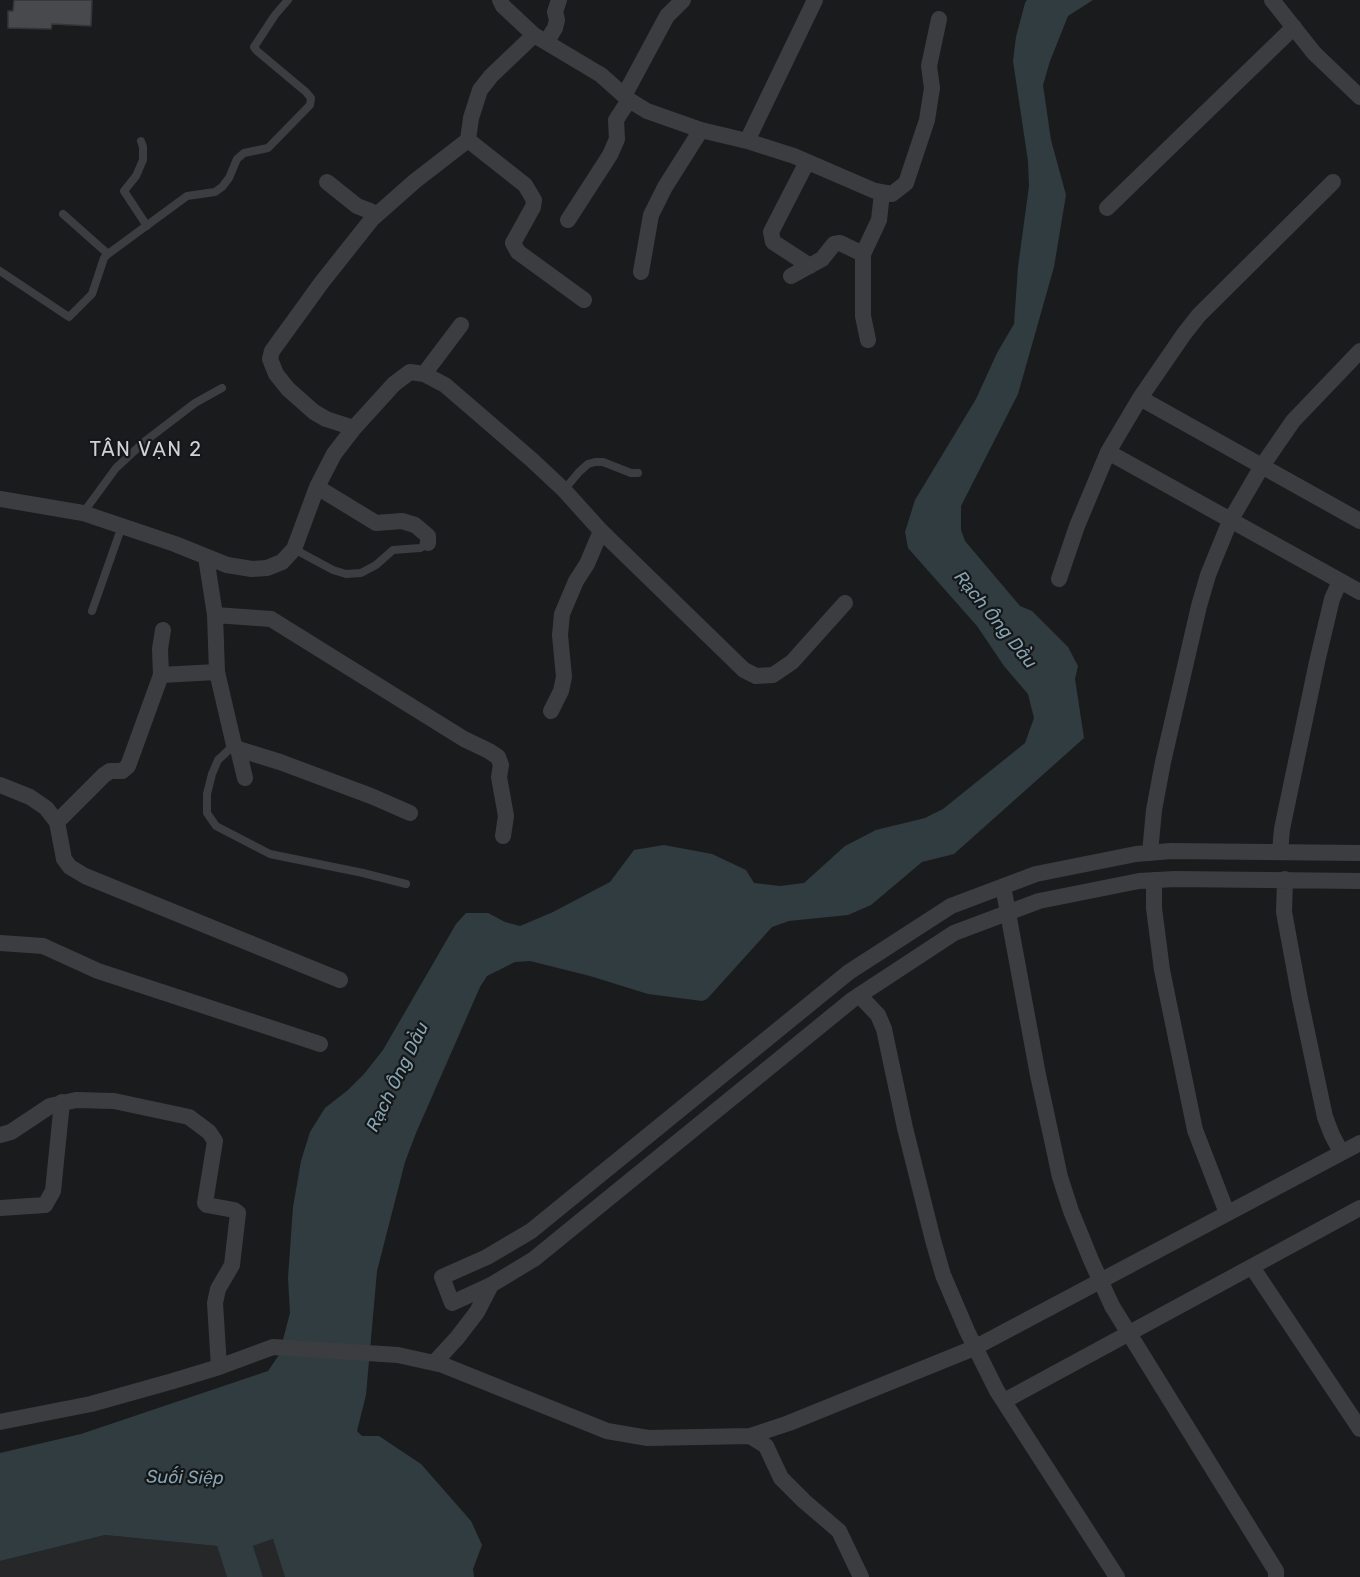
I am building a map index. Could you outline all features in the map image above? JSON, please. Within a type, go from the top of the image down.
[{"type":"street","points":[[500,0],[503,6],[541,38],[601,75],[646,111],[701,130],[747,141],[807,162],[882,193],[892,194],[906,183],[927,120],[932,88],[929,61],[939,19]]},
{"type":"street","points":[[354,428],[314,412],[288,389],[276,374],[270,359],[272,351],[322,282],[376,216],[415,181],[468,140],[471,118],[480,90],[491,76],[555,28],[557,20],[555,12],[559,0]]},
{"type":"street","points":[[568,220],[610,155],[617,139],[616,120],[667,16],[683,0]]},
{"type":"street","points":[[747,141],[814,0]]},
{"type":"street","points":[[1272,0],[1314,53],[1360,98]]},
{"type":"street","points":[[1107,208],[1294,27]]},
{"type":"street","points":[[641,272],[651,214],[664,187],[701,130]]},
{"type":"street","points":[[468,140],[525,185],[534,200],[533,207],[513,243],[518,252],[584,300]]},
{"type":"street","points":[[807,162],[771,232],[773,242],[810,266]]},
{"type":"street","points":[[327,182],[357,206],[376,216]]},
{"type":"street","points":[[1059,579],[1077,526],[1108,453],[1140,398],[1184,334],[1199,315],[1333,182]]},
{"type":"street","points":[[868,340],[862,316],[863,254],[879,219],[882,193]]},
{"type":"street","points":[[791,276],[822,259],[834,244],[840,243],[863,254]]},
{"type":"street","points":[[424,374],[461,325]]},
{"type":"street","points":[[1150,853],[1154,810],[1161,772],[1199,606],[1208,575],[1230,521],[1262,466],[1293,421],[1360,351]]},
{"type":"street","points":[[0,500],[83,513],[227,565],[252,569],[267,568],[282,562],[294,549],[317,487],[334,454],[354,428],[401,378],[410,372],[424,374],[445,386],[564,490],[601,531],[744,670],[756,676],[773,675],[792,662],[845,603]]},
{"type":"street","points":[[1140,398],[1360,521]]},
{"type":"street","points":[[1108,453],[1360,592]]},
{"type":"street","points":[[317,487],[371,522],[402,521],[415,525],[428,536],[428,543]]},
{"type":"street","points":[[551,711],[561,691],[564,677],[560,634],[562,614],[601,531]]},
{"type":"street","points":[[206,557],[215,615],[217,672],[245,778]]},
{"type":"street","points":[[1281,852],[1282,829],[1317,662],[1332,599],[1340,581]]},
{"type":"street","points":[[215,615],[272,619],[464,740],[489,751],[498,758],[501,765],[500,777],[506,816],[503,836]]},
{"type":"street","points":[[57,822],[104,775],[110,771],[122,771],[129,766],[161,675],[160,649],[163,630]]},
{"type":"street","points":[[161,675],[217,672]]},
{"type":"street","points":[[236,747],[410,813]]},
{"type":"street","points":[[0,785],[30,796],[46,808],[57,822],[64,859],[70,867],[85,876],[340,980]]},
{"type":"street","points":[[1360,853],[1172,851],[1119,856],[1043,872],[945,909],[849,972],[531,1231],[487,1257],[442,1277],[452,1303],[491,1285],[534,1258],[859,995],[949,936],[1046,900],[1122,884],[1154,880],[1360,881]]},
{"type":"street","points":[[1285,879],[1284,912],[1300,999],[1325,1117],[1341,1152]]},
{"type":"street","points":[[1154,880],[1154,916],[1162,970],[1195,1130],[1227,1213]]},
{"type":"street","points":[[1003,886],[1038,1075],[1060,1178],[1071,1211],[1112,1306],[1278,1575]]},
{"type":"street","points":[[0,943],[43,946],[98,971],[320,1044]]},
{"type":"street","points":[[859,995],[878,1015],[884,1029],[905,1128],[933,1240],[943,1275],[974,1348],[1004,1401],[1117,1577]]},
{"type":"street","points":[[0,1135],[11,1132],[50,1106],[76,1100],[114,1101],[189,1117],[203,1125],[215,1141],[205,1203],[238,1213],[232,1265],[218,1289],[215,1303],[219,1367]]},
{"type":"street","points":[[0,1208],[45,1204],[49,1198],[53,1191],[62,1102]]},
{"type":"street","points":[[0,1422],[91,1404],[219,1367],[273,1347],[398,1355],[434,1363],[607,1431],[648,1438],[750,1436],[789,1423],[974,1348],[1360,1143]]},
{"type":"street","points":[[572,1197],[589,1214]]},
{"type":"street","points":[[1004,1401],[1360,1208]]},
{"type":"street","points":[[1252,1267],[1360,1429]]},
{"type":"street","points":[[434,1363],[477,1311],[491,1285]]},
{"type":"street","points":[[750,1436],[766,1446],[781,1478],[839,1531],[861,1577]]},
{"type":"lane","points":[[0,271],[69,317],[92,294],[104,258],[108,254],[187,196],[214,192],[222,187],[229,178],[237,159],[244,153],[268,148],[310,105],[311,98],[254,47],[288,0]]},
{"type":"lane","points":[[141,141],[143,160],[136,176],[124,191],[147,226]]},
{"type":"lane","points":[[63,214],[108,254]]},
{"type":"lane","points":[[83,513],[116,468],[144,442],[195,403],[222,388]]},
{"type":"lane","points":[[564,490],[579,472],[588,464],[595,462],[603,462],[631,473],[638,473]]},
{"type":"lane","points":[[92,612],[122,526]]},
{"type":"lane","points":[[294,549],[333,570],[346,574],[361,573],[376,565],[393,550],[420,548],[428,543]]},
{"type":"lane","points":[[236,747],[218,760],[212,774],[207,794],[207,813],[216,826],[270,854],[406,884]]},
{"type":"shaded area","points":[[105,1535],[217,1546],[227,1577],[0,1577],[0,1561]]},
{"type":"shaded area","points":[[274,1539],[285,1577],[263,1577],[253,1546]]},
{"type":"water","points":[[1027,0],[1093,0],[1068,16],[1043,85],[1051,140],[1066,195],[1054,267],[1018,394],[961,506],[961,530],[965,541],[1020,606],[1032,611],[1068,647],[1078,666],[1075,679],[1084,738],[954,854],[922,862],[871,905],[848,915],[789,921],[772,927],[707,999],[702,1001],[648,994],[530,961],[515,962],[487,976],[480,987],[405,1162],[377,1271],[366,1395],[357,1431],[362,1436],[379,1436],[421,1464],[471,1521],[482,1545],[473,1569],[474,1577],[285,1577],[273,1539],[253,1546],[263,1577],[227,1577],[217,1546],[105,1535],[0,1561],[0,1453],[81,1434],[268,1371],[279,1355],[290,1313],[288,1278],[293,1207],[301,1161],[310,1132],[325,1108],[364,1074],[383,1050],[456,924],[466,913],[488,913],[505,922],[520,926],[553,912],[610,882],[634,850],[664,845],[712,854],[746,870],[754,883],[780,886],[804,883],[845,846],[876,830],[925,818],[943,809],[1025,743],[1034,718],[1028,694],[1004,666],[977,626],[908,548],[905,532],[915,500],[976,399],[997,353],[1014,324],[1018,267],[1029,186],[1028,161],[1013,61],[1016,37]]},
{"type":"building","points":[[14,0],[92,0],[91,26],[52,24],[51,29],[8,28],[8,11],[13,11]]},
{"type":"district","name":"TÂN VẠN 2","points":[[146,450]]},
{"type":"water label","name":"Rạch Ông Dầu","points":[[995,620]]},
{"type":"water label","name":"Rạch Ông Dầu","points":[[398,1077]]},
{"type":"water label","name":"Suối Siệp","points":[[185,1478]]}]
